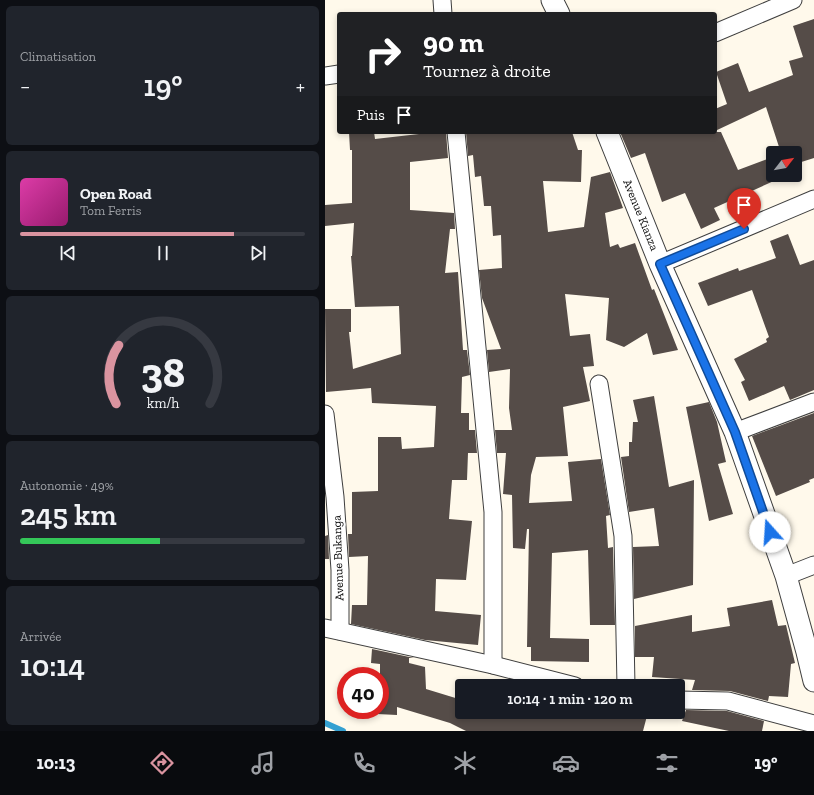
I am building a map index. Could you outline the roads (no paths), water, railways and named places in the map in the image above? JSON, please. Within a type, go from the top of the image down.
[{"type":"street","points":[[442,0],[443,12]]},
{"type":"street","points":[[552,0],[558,12]]},
{"type":"street","points":[[717,32],[793,0]]},
{"type":"street","points":[[325,76],[337,74]]},
{"type":"street","points":[[456,134],[493,512],[493,665]]},
{"type":"street","name":"Avenue Kianza","points":[[608,134],[660,264],[735,432],[786,576],[814,681]]},
{"type":"street","points":[[660,264],[814,199]]},
{"type":"street","points":[[599,384],[623,536],[626,679]]},
{"type":"street","points":[[735,432],[814,402]]},
{"type":"street","name":"Avenue Bukanga","points":[[325,414],[335,497],[340,570],[333,629]]},
{"type":"street","points":[[786,576],[814,565]]},
{"type":"street","points":[[333,629],[493,665],[548,679]]},
{"type":"street","points":[[685,700],[728,701],[814,724]]},
{"type":"waterway","points":[[325,723],[343,731]]}]
